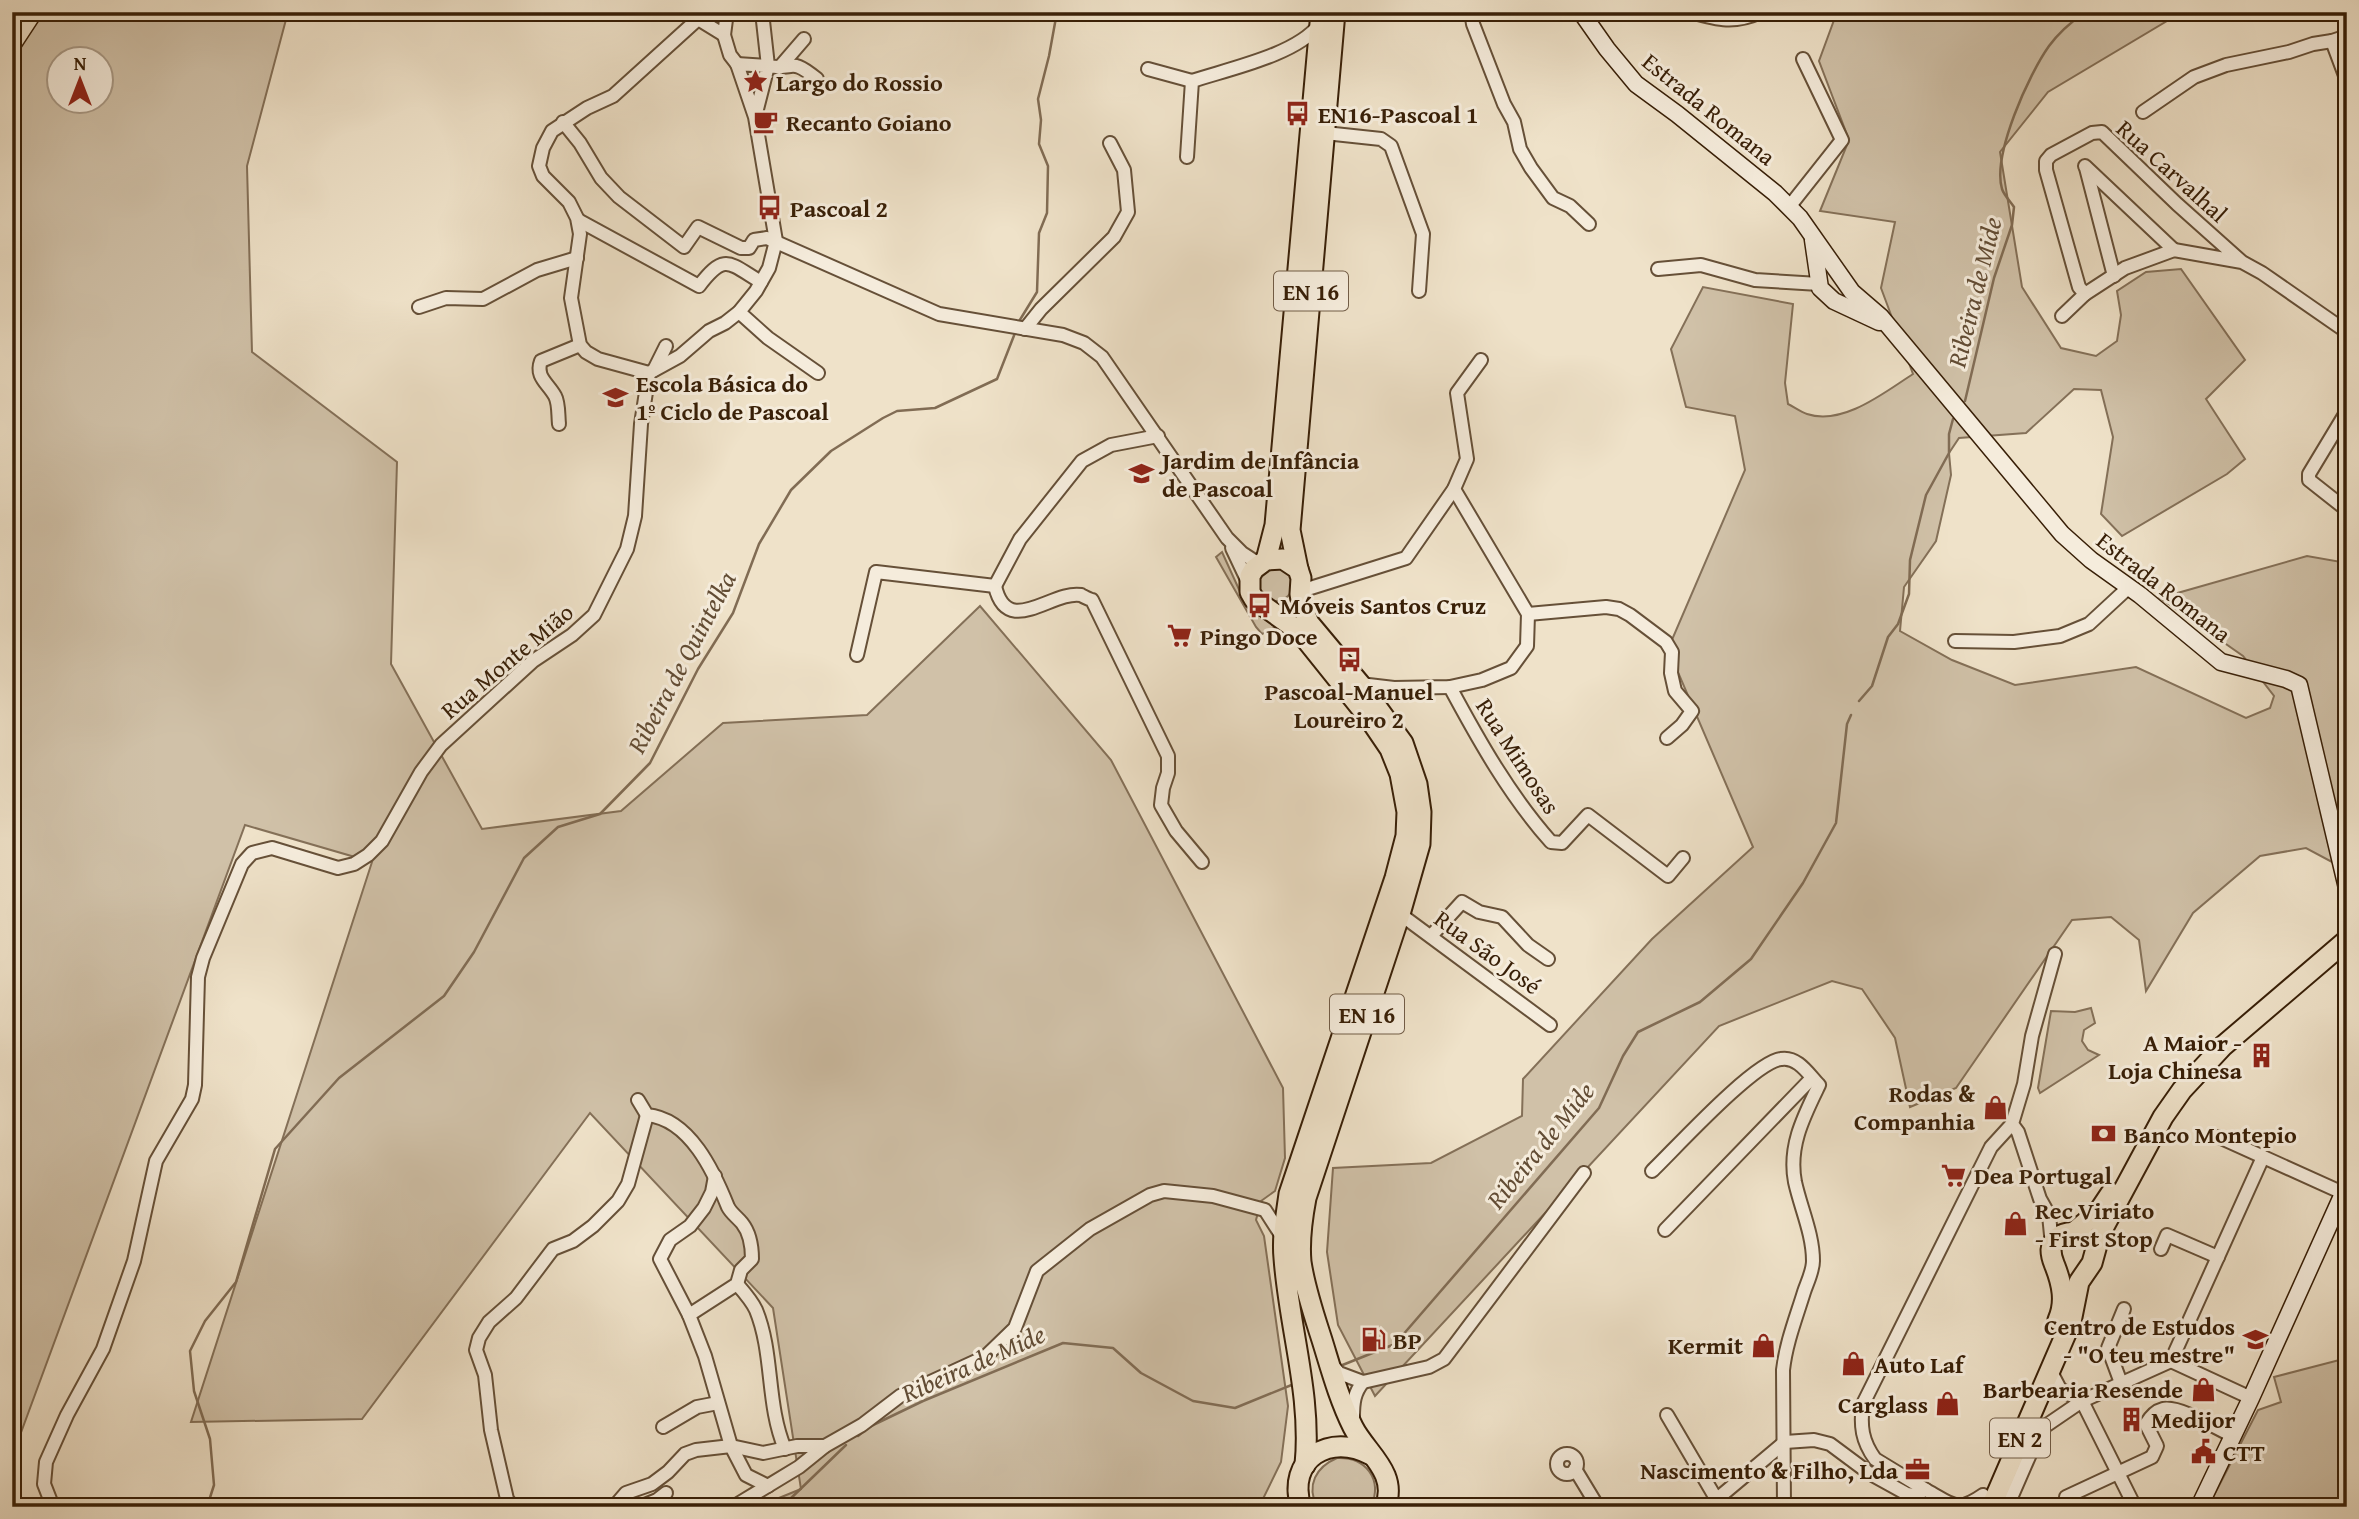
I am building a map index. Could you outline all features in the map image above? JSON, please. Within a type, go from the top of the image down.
[{"type":"highway","points":[[12,41],[31,12]]},
{"type":"main road","name":"EN 16","points":[[1301,1507],[1298,1491],[1299,1478],[1306,1459],[1305,1401],[1284,1258],[1283,1238],[1289,1194],[1395,878],[1406,836],[1407,813],[1400,774],[1390,749],[1369,718],[1300,632],[1254,599],[1249,584],[1254,569],[1262,562],[1275,525],[1316,68],[1325,16]]},
{"type":"main road","name":"EN 16","points":[[1325,16],[1325,132],[1290,530],[1309,623],[1360,684],[1403,743],[1410,758],[1421,812],[1420,844],[1401,914],[1306,1198],[1302,1221],[1301,1262],[1339,1396],[1353,1429],[1386,1475],[1388,1488],[1385,1507]]},
{"type":"main road","points":[[1262,562],[1283,559],[1300,583],[1290,606],[1267,609]]},
{"type":"main road","points":[[2052,1245],[2061,1235],[2072,1232],[2099,1212],[2142,1130],[2161,1099],[2188,1066],[2234,1022],[2347,926]]},
{"type":"main road","name":"EN 2","points":[[1984,1503],[2040,1393],[2074,1312],[2079,1282],[2091,1260],[2100,1234],[2150,1137],[2182,1090],[2223,1046],[2347,940]]},
{"type":"main road","points":[[2055,1266],[2065,1273],[2078,1274],[2091,1260],[2085,1236],[2072,1232]]},
{"type":"main road","name":"EN 2","points":[[1984,1503],[2061,1313],[2062,1292],[2051,1252],[2052,1245]]},
{"type":"main road","points":[[1306,1459],[1336,1446],[1358,1447],[1371,1455]]},
{"type":"street","points":[[762,12],[774,67]]},
{"type":"street","points":[[1471,12],[1473,24],[1504,104],[1514,122],[1520,149],[1553,198],[1570,206],[1589,224]]},
{"type":"street","name":"Estrada Romana","points":[[1581,12],[1606,49],[1636,84],[1743,166],[1789,207],[1852,292],[1873,309],[1890,328],[2062,534],[2221,662],[2299,685],[2347,888]]},
{"type":"street","points":[[1691,12],[1722,21],[1761,12]]},
{"type":"street","points":[[724,35],[698,15],[613,96],[563,122],[552,131],[543,148],[539,166],[543,176],[569,202],[578,220],[580,234],[570,298],[580,345],[598,359],[652,372],[680,356],[709,331],[739,312],[769,268],[776,241],[755,117],[724,35],[729,15]]},
{"type":"street","points":[[1148,69],[1192,81],[1291,48],[1308,38],[1325,16]]},
{"type":"street","points":[[2143,112],[2194,77],[2226,65],[2347,36]]},
{"type":"street","points":[[755,117],[774,67],[804,40]]},
{"type":"street","points":[[2332,41],[2347,81]]},
{"type":"street","points":[[1291,48],[1304,54],[1316,68]]},
{"type":"street","points":[[1789,207],[1842,140],[1803,60]]},
{"type":"street","points":[[737,64],[774,67],[794,64],[802,66],[817,79]]},
{"type":"street","points":[[1186,157],[1192,81]]},
{"type":"street","points":[[563,122],[610,188],[684,247],[698,227],[741,248],[749,248],[754,240],[760,238],[776,241],[939,314],[1025,329],[1084,343],[1102,357],[1158,436],[1227,538],[1249,584]]},
{"type":"street","points":[[1325,132],[1381,139],[1391,146],[1423,234],[1419,291]]},
{"type":"street","name":"Rua Carvalhal","points":[[2085,294],[2079,287],[2046,170],[2046,161],[2051,155],[2092,133],[2102,132],[2242,262]]},
{"type":"street","points":[[1025,329],[1041,309],[1114,237],[1128,212],[1124,170],[1110,142]]},
{"type":"street","points":[[2062,316],[2085,294],[2114,276],[2125,268],[2174,250],[2085,166],[2114,276]]},
{"type":"street","points":[[578,220],[699,286],[712,268],[719,264],[736,266],[761,282]]},
{"type":"street","points":[[1658,269],[1701,265],[1755,279],[1819,284],[1813,237]]},
{"type":"street","name":"Rua Carvalhal","points":[[2174,250],[2242,262]]},
{"type":"street","points":[[419,307],[446,298],[483,299],[537,270],[577,258]]},
{"type":"street","points":[[2242,262],[2347,332]]},
{"type":"street","name":"Estrada Romana","points":[[1819,284],[1834,301],[1890,328]]},
{"type":"street","points":[[739,312],[768,338],[818,373]]},
{"type":"street","points":[[559,424],[556,397],[540,375],[541,361],[580,345]]},
{"type":"street","name":"Rua Monte Mião","points":[[53,1507],[44,1484],[46,1462],[67,1415],[103,1349],[134,1261],[156,1161],[192,1099],[195,1085],[198,977],[203,958],[242,864],[252,853],[272,848],[338,867],[354,864],[368,855],[382,841],[421,772],[441,745],[533,661],[572,635],[594,615],[627,549],[635,516],[641,424],[652,372],[666,346]]},
{"type":"street","points":[[1300,583],[1331,580],[1406,558],[1454,489],[1467,459],[1457,393],[1481,360]]},
{"type":"street","points":[[2347,411],[2309,474],[2309,480],[2347,510]]},
{"type":"street","points":[[1158,436],[1111,445],[1082,461],[1020,538],[995,586],[998,600],[1004,607],[1016,610],[1029,610],[1071,596],[1082,595],[1092,600],[1168,756],[1168,773],[1161,805],[1176,831],[1202,862]]},
{"type":"street","points":[[1360,684],[1394,688],[1450,687],[1482,680],[1511,668],[1527,646],[1528,614],[1454,489]]},
{"type":"street","points":[[1227,538],[1242,553],[1262,562]]},
{"type":"street","points":[[857,655],[876,572],[995,586]]},
{"type":"street","points":[[1955,641],[2014,642],[2060,636],[2089,624],[2129,587]]},
{"type":"street","points":[[1528,614],[1606,607],[1619,609],[1666,642],[1672,652],[1671,673],[1675,691],[1692,711],[1682,725],[1667,738]]},
{"type":"street","name":"Rua Mimosas","points":[[1450,687],[1526,815],[1551,842],[1562,843],[1588,815],[1668,876],[1683,858]]},
{"type":"street","points":[[1382,714],[1385,695],[1394,688]]},
{"type":"street","points":[[1431,936],[1462,902],[1479,912],[1502,916],[1528,945],[1548,959]]},
{"type":"street","name":"Rua São José","points":[[1401,914],[1550,1024]]},
{"type":"street","points":[[1984,1503],[1957,1507],[1875,1459],[1869,1451],[1860,1425],[1863,1404],[1991,1147],[2012,1124],[2055,954]]},
{"type":"street","points":[[1652,1171],[1727,1097],[1752,1075],[1774,1061],[1782,1058],[1794,1060],[1819,1085],[1801,1122],[1793,1164],[1795,1183],[1812,1240],[1813,1265],[1786,1348],[1783,1370],[1784,1507]]},
{"type":"street","points":[[1665,1230],[1812,1078]]},
{"type":"street","points":[[513,1507],[507,1500],[491,1430],[485,1375],[476,1350],[478,1338],[489,1322],[516,1298],[553,1249],[573,1241],[618,1201],[628,1184],[647,1115],[638,1100]]},
{"type":"street","points":[[647,1115],[659,1116],[678,1126],[697,1148],[723,1190],[729,1210],[744,1225],[751,1243],[751,1259],[741,1270],[737,1284],[689,1315]]},
{"type":"street","points":[[2012,1124],[2018,1132],[2040,1199],[2049,1215],[2052,1245]]},
{"type":"street","points":[[2199,1507],[2345,1189],[2219,1137]]},
{"type":"street","points":[[2007,1507],[2041,1429],[2082,1401],[2171,1361],[2263,1157]]},
{"type":"street","points":[[1329,1363],[1339,1373],[1363,1382],[1429,1367],[1444,1359],[1584,1173]]},
{"type":"street","points":[[715,1176],[712,1192],[704,1208],[690,1226],[670,1240],[660,1259],[689,1315],[705,1356],[731,1446],[746,1475],[768,1486]]},
{"type":"street","points":[[733,1507],[799,1467],[825,1446],[862,1425],[900,1396],[985,1357],[1015,1328],[1037,1271],[1090,1229],[1150,1195],[1164,1191],[1190,1192],[1265,1210],[1283,1238]]},
{"type":"street","points":[[1265,1210],[1289,1194]]},
{"type":"street","points":[[2049,1215],[2072,1232]]},
{"type":"street","points":[[2161,1249],[2167,1235],[2218,1258]]},
{"type":"street","points":[[737,1284],[756,1311],[768,1359],[775,1426],[785,1448]]},
{"type":"street","points":[[2121,1383],[2108,1348],[2124,1309]]},
{"type":"street","points":[[2171,1361],[2251,1398]]},
{"type":"street","points":[[2050,1370],[2060,1389],[2082,1401],[2135,1507]]},
{"type":"street","points":[[1353,1429],[1353,1402],[1357,1389],[1363,1382]]},
{"type":"street","points":[[2040,1393],[2060,1389]]},
{"type":"street","points":[[663,1427],[697,1407],[718,1403]]},
{"type":"street","points":[[2070,1507],[2066,1497],[2152,1457],[2157,1446],[2146,1424],[2151,1416],[2162,1409],[2173,1409],[2233,1436]]},
{"type":"street","points":[[1667,1415],[1719,1503],[1785,1442],[1814,1440],[1830,1444],[1869,1473],[1907,1494],[1913,1495],[1926,1490]]},
{"type":"street","points":[[614,1507],[626,1493],[652,1484],[685,1454],[696,1450],[731,1446],[763,1453],[797,1446],[825,1446]]},
{"type":"street","points":[[1576,1469],[1598,1507]]},
{"type":"street","points":[[640,1507],[666,1493]]},
{"type":"shaded area","points":[[12,12],[288,12],[247,166],[252,352],[397,462],[391,664],[482,829],[621,811],[723,723],[867,715],[980,606],[1111,760],[1283,1088],[1285,1158],[1275,1191],[1261,1201],[1256,1220],[1264,1236],[1288,1406],[1281,1462],[1259,1507],[757,1507],[801,1489],[773,1308],[590,1113],[362,1419],[191,1422],[372,862],[245,825],[12,1457]]},
{"type":"shaded area","points":[[1837,12],[2182,12],[2048,92],[2000,152],[2022,287],[2061,348],[2096,356],[2117,341],[2121,315],[2117,291],[2146,272],[2181,269],[2245,360],[2206,399],[2245,459],[2227,474],[2122,536],[2101,514],[2113,437],[2101,390],[2074,389],[2026,433],[1959,438],[1949,453],[1951,475],[1936,541],[1904,587],[1900,631],[1952,660],[2015,685],[2136,667],[2246,718],[2270,708],[2274,696],[2243,656],[2160,598],[2307,556],[2347,563],[2347,870],[2306,848],[2260,856],[2193,913],[2146,991],[2139,940],[2111,917],[2072,920],[1956,1088],[1910,1107],[1895,1038],[1862,989],[1832,981],[1719,1026],[1375,1396],[1338,1325],[1327,1252],[1333,1168],[1431,1163],[1522,1116],[1523,1079],[1652,939],[1753,847],[1668,649],[1745,470],[1735,416],[1686,407],[1671,349],[1703,287],[1793,304],[1785,383],[1788,404],[1805,413],[1821,416],[1849,411],[1877,398],[1913,374],[1881,288],[1895,222],[1820,211],[1849,140],[1819,61]]},
{"type":"shaded area","points":[[1222,552],[1247,607],[1276,627],[1262,634],[1256,627],[1216,557]]},
{"type":"shaded area","points":[[1276,567],[1288,572],[1293,584],[1288,596],[1276,601],[1264,596],[1259,584],[1264,572]]},
{"type":"shaded area","points":[[2091,1008],[2095,1023],[2084,1030],[2082,1041],[2088,1050],[2099,1055],[2040,1093],[2038,1088],[2051,1011],[2075,1012]]},
{"type":"shaded area","points":[[2347,1358],[2347,1507],[2208,1507],[2258,1410],[2281,1402],[2274,1377]]},
{"type":"shaded area","points":[[1337,1458],[1356,1461],[1369,1472],[1375,1487],[1371,1507],[1317,1507],[1313,1491],[1315,1478],[1323,1466]]},
{"type":"waterway","name":"Ribeira de Quintelka","points":[[1018,323],[1037,292],[1039,233],[1047,213],[1048,166],[1039,144],[1041,120],[1038,99],[1057,12]]},
{"type":"waterway","name":"Ribeira de Mide","points":[[1965,401],[1994,278],[2012,225],[2014,207],[2002,189],[2000,174],[2007,136],[2032,75],[2049,46],[2070,23],[2085,12]]},
{"type":"waterway","name":"Ribeira de Quintelka","points":[[207,1507],[214,1485],[210,1439],[194,1391],[190,1351],[205,1321],[236,1282],[275,1149],[339,1078],[444,996],[474,952],[524,858],[558,827],[600,814],[650,763],[698,669],[733,613],[759,544],[791,490],[831,451],[883,418],[897,411],[935,408],[997,379],[1015,333]]},
{"type":"waterway","name":"Ribeira de Mide","points":[[1859,701],[1872,686],[1888,637],[1898,624],[1909,594],[1910,560],[1926,495],[1949,453],[1949,434],[1953,419]]},
{"type":"waterway","name":"Ribeira de Mide","points":[[1340,1366],[1395,1344],[1599,1108],[1623,1056],[1638,1032],[1700,1002],[1751,959],[1803,883],[1836,823],[1847,724],[1851,715]]},
{"type":"waterway","name":"Ribeira de Mide","points":[[858,1436],[869,1427],[923,1401],[1063,1343],[1113,1348],[1141,1373],[1193,1401],[1235,1408],[1294,1384]]},
{"type":"waterway","name":"Ribeira de Mide","points":[[771,1507],[788,1501],[846,1445]]},
{"type":"place","name":"Largo do Rossio","points":[[756,82]]},
{"type":"place","name":"EN16-Pascoal 1","points":[[1298,114]]},
{"type":"place","name":"Recanto Goiano","points":[[766,122]]},
{"type":"place","name":"Pascoal 2","points":[[770,208]]},
{"type":"place","name":"Escola Básica do 1º Ciclo de Pascoal","points":[[616,397]]},
{"type":"place","name":"Jardim de Infância de Pascoal","points":[[1142,474]]},
{"type":"place","name":"Móveis Santos Cruz","points":[[1260,605]]},
{"type":"place","name":"Pingo Doce","points":[[1180,636]]},
{"type":"place","name":"Pascoal-Manuel Loureiro 2","points":[[1349,660]]},
{"type":"place","name":"A Maior - Loja Chinesa","points":[[2262,1056]]},
{"type":"place","name":"Rodas & Companhia","points":[[1995,1107]]},
{"type":"place","name":"Banco Montepio","points":[[2104,1134]]},
{"type":"place","name":"Dea Portugal","points":[[1954,1175]]},
{"type":"place","name":"Rec Viriato - First Stop","points":[[2015,1224]]},
{"type":"place","name":"BP","points":[[1373,1340]]},
{"type":"place","name":"Centro de Estudos - \"O teu mestre\"","points":[[2255,1340]]},
{"type":"place","name":"Kermit","points":[[1763,1345]]},
{"type":"place","name":"Auto Laf","points":[[1854,1364]]},
{"type":"place","name":"Barbearia Resende","points":[[2203,1389]]},
{"type":"place","name":"Carglass","points":[[1948,1404]]},
{"type":"place","name":"Medijor","points":[[2131,1419]]},
{"type":"place","name":"CTT","points":[[2203,1452]]},
{"type":"place","name":"Nascimento & Filho, Lda","points":[[1918,1470]]}]
